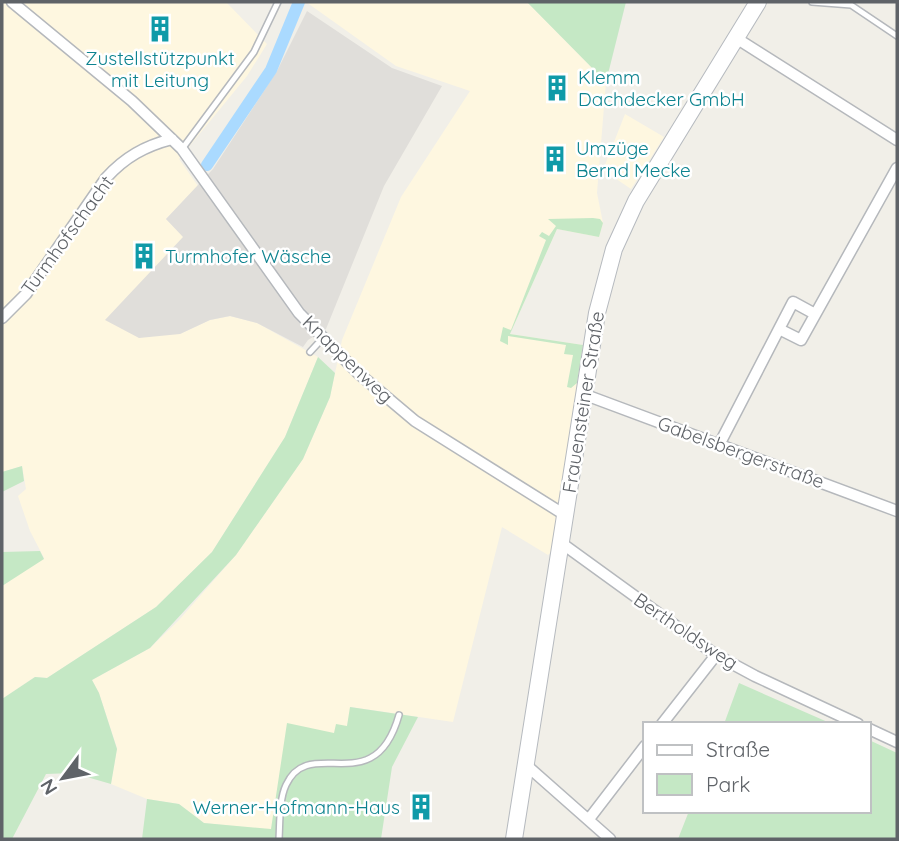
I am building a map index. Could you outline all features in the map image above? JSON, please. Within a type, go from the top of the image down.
[{"type":"main road","name":"Frauensteiner Straße","points":[[514,839],[583,394],[608,266],[620,232],[636,201],[758,2]]},
{"type":"street","name":"Knappenweg","points":[[12,2],[132,101],[182,149],[274,278],[322,338],[358,373],[415,421],[565,515]]},
{"type":"street","points":[[736,38],[897,140]]},
{"type":"street","name":"Turmhofschacht","points":[[2,318],[26,294],[106,178],[125,159],[143,148],[172,139]]},
{"type":"street","points":[[779,329],[801,340],[897,167]]},
{"type":"street","points":[[719,445],[793,302],[815,314]]},
{"type":"street","name":"Gabelsbergerstraße","points":[[583,394],[897,512]]},
{"type":"street","name":"Bertholdsweg","points":[[560,542],[716,655],[854,722]]},
{"type":"street","points":[[664,722],[716,655]]},
{"type":"street","points":[[871,730],[897,742]]},
{"type":"street","points":[[589,819],[643,749]]},
{"type":"street","points":[[525,764],[610,839]]},
{"type":"lane","points":[[182,149],[254,52],[278,2]]},
{"type":"lane","points":[[812,2],[852,3],[897,36]]},
{"type":"lane","points":[[310,352],[322,338]]},
{"type":"lane","points":[[279,839],[286,785],[297,771],[324,762],[364,762],[375,757],[389,742],[399,715]]},
{"type":"shaded area","points":[[2,2],[226,2],[267,44],[247,76],[179,159],[198,186],[166,219],[184,237],[180,334],[210,320],[230,316],[257,323],[318,357],[285,437],[212,552],[156,607],[47,678],[35,677],[2,699],[2,586],[44,558],[30,531],[18,496],[26,489],[22,466],[2,472]]},
{"type":"shaded area","points":[[306,2],[527,2],[606,82],[597,193],[603,223],[599,237],[557,229],[510,334],[583,345],[552,551],[548,555],[502,527],[453,722],[351,707],[347,726],[335,733],[271,830],[204,823],[179,804],[147,799],[111,784],[117,748],[92,680],[150,648],[179,620],[236,555],[303,459],[330,397],[342,340],[401,197],[470,91],[396,66]]},
{"type":"shaded area","points":[[307,11],[392,68],[442,86],[384,186],[326,329],[308,340],[303,347],[257,323],[230,316],[210,320],[180,334],[139,338],[105,320],[183,237],[166,219],[213,169],[277,71]]},
{"type":"shaded area","points":[[625,114],[664,137],[631,189],[603,170]]},
{"type":"green space","points":[[527,2],[626,2],[606,82]]},
{"type":"green space","points":[[548,219],[600,219],[603,223],[599,237],[557,229],[510,334],[583,345],[577,383],[571,388],[567,387],[573,355],[564,354],[566,345],[508,336],[508,345],[500,341],[503,327],[511,330],[546,240],[539,236],[542,232],[549,236],[556,226]]},
{"type":"green space","points":[[318,357],[335,373],[330,397],[303,459],[236,555],[150,648],[92,680],[99,693],[117,749],[111,784],[73,773],[46,774],[12,839],[2,839],[2,699],[35,677],[47,678],[156,607],[212,552],[285,437]]},
{"type":"green space","points":[[22,466],[24,481],[2,492],[2,472]]},
{"type":"green space","points":[[40,551],[44,559],[2,586],[2,552]]},
{"type":"green space","points":[[739,683],[828,722],[725,722]]},
{"type":"green space","points":[[350,707],[418,717],[392,767],[381,839],[142,839],[147,799],[179,804],[204,823],[271,829],[287,723],[334,733],[336,724],[347,726]]},
{"type":"green space","points":[[871,741],[897,753],[897,839],[678,839],[688,813],[871,813]]},
{"type":"waterway","points":[[207,165],[271,70],[299,2]]},
{"type":"place","name":"Zustellstützpunkt mit Leitung","points":[[160,29]]},
{"type":"place","name":"Klemm Dachdecker GmbH","points":[[557,88]]},
{"type":"place","name":"Umzüge Bernd Mecke","points":[[555,159]]},
{"type":"place","name":"Turmhofer Wäsche","points":[[144,256]]},
{"type":"place","name":"Werner-Hofmann-Haus","points":[[421,807]]}]
